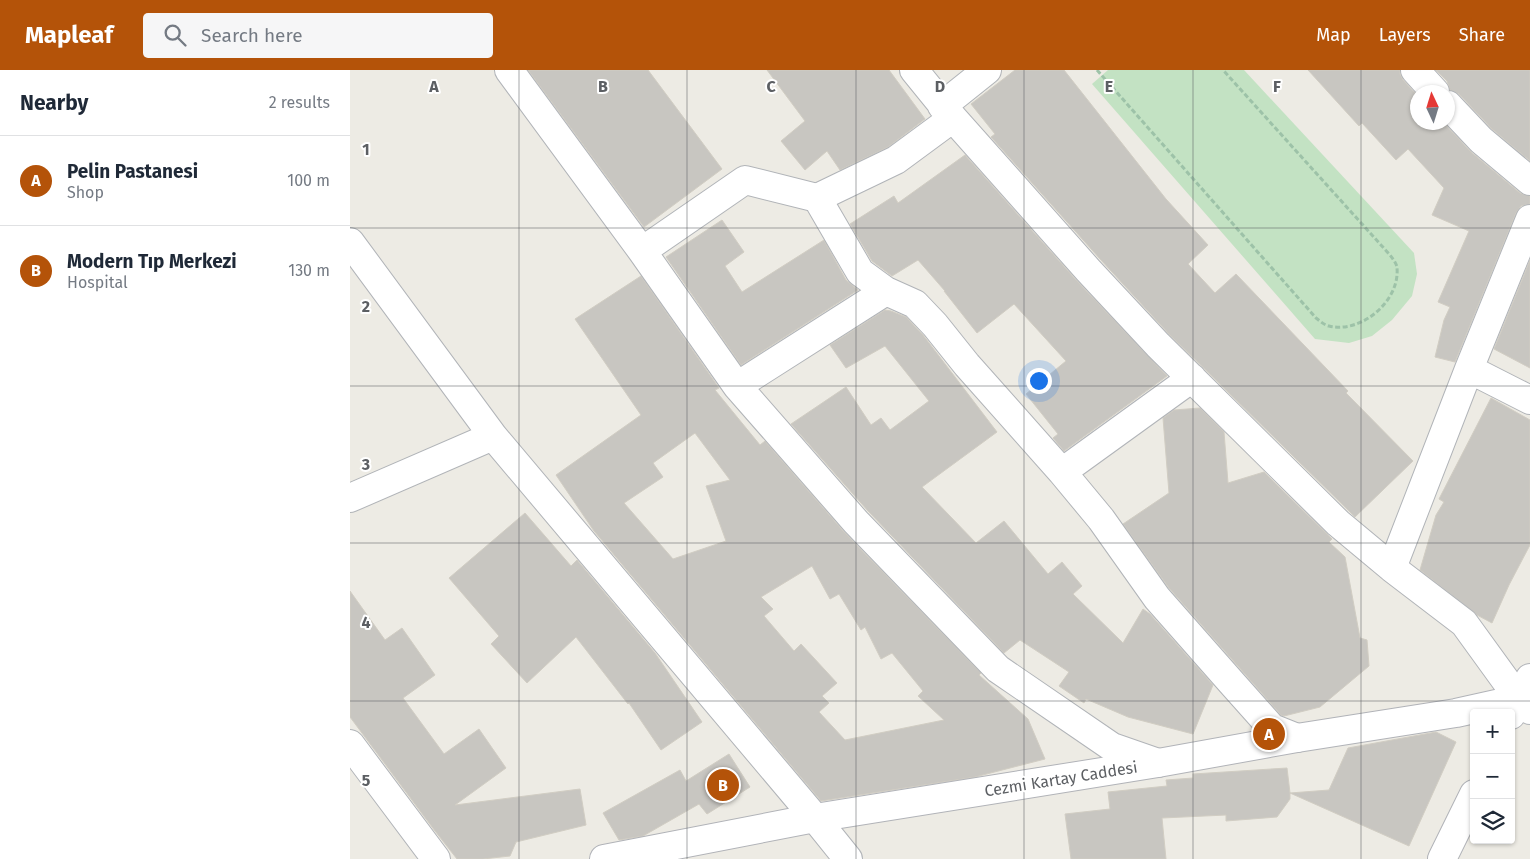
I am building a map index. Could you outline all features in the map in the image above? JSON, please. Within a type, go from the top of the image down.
[{"type":"street","points":[[509,70],[642,251],[737,386],[856,522],[998,668],[1112,747],[1158,764]]},
{"type":"street","points":[[914,70],[948,112],[1158,345],[1338,523],[1392,568],[1464,623],[1523,700]]},
{"type":"street","points":[[642,251],[745,180],[817,198],[896,160],[948,112],[987,70]]},
{"type":"street","points":[[1415,70],[1429,85]]},
{"type":"street","points":[[1455,113],[1481,140],[1530,181]]},
{"type":"street","points":[[817,198],[860,272],[886,291],[915,304],[935,325],[973,372],[1101,519],[1157,598],[1272,728],[1297,738]]},
{"type":"street","points":[[1392,568],[1530,219]]},
{"type":"street","points":[[350,242],[493,436],[848,859]]},
{"type":"street","points":[[737,386],[886,291]]},
{"type":"street","points":[[1469,370],[1530,400]]},
{"type":"street","points":[[1062,472],[1192,378]]},
{"type":"street","points":[[350,498],[493,436]]},
{"type":"street","name":"Cezmi Kartay Caddesi","points":[[604,859],[815,818],[1158,764],[1297,738],[1456,713],[1523,700]]},
{"type":"street","points":[[350,744],[436,859]]},
{"type":"street","points":[[1442,859],[1472,799]]},
{"type":"path","points":[[1097,70],[1316,318],[1327,326],[1338,327],[1370,318],[1382,307],[1391,294],[1396,281],[1397,267],[1390,255],[1223,70]]},
{"type":"green space","points":[[1108,70],[1244,70],[1414,253],[1417,274],[1412,296],[1392,320],[1372,336],[1349,343],[1315,339],[1092,84]]},
{"type":"building","points":[[528,70],[648,70],[722,169],[644,227]]},
{"type":"building","points":[[767,70],[889,70],[925,119],[888,147],[840,170],[827,151],[805,170],[781,141],[805,121]]},
{"type":"building","points":[[1015,70],[1064,70],[1166,199],[1208,245],[1188,264],[1215,293],[1236,274],[1348,391],[1346,393],[1413,461],[1355,517],[1169,334],[991,137],[995,134],[971,104]]},
{"type":"building","points":[[1308,70],[1400,70],[1403,80],[1410,87],[1410,130],[1450,130],[1471,152],[1520,193],[1530,196],[1530,204],[1521,206],[1516,213],[1455,362],[1435,357],[1444,320],[1450,307],[1438,302],[1469,231],[1432,215],[1444,188],[1408,149],[1396,160],[1362,123],[1359,126]]},
{"type":"building","points":[[1436,70],[1530,70],[1530,161],[1492,129],[1459,94],[1455,92],[1455,85],[1448,85],[1447,81]]},
{"type":"building","points":[[965,155],[1077,281],[1167,376],[1064,451],[1053,438],[1058,434],[1026,394],[1066,361],[1014,304],[977,333],[945,291],[918,260],[892,276],[872,261],[850,224],[894,196],[898,203]]},
{"type":"building","points":[[722,220],[744,252],[725,266],[742,292],[824,240],[846,280],[858,290],[741,365],[666,257]]},
{"type":"building","points":[[1530,260],[1530,368],[1494,349]]},
{"type":"building","points":[[641,276],[719,388],[715,390],[760,445],[765,441],[845,533],[981,673],[979,675],[1028,719],[1045,759],[975,777],[821,801],[594,531],[556,475],[641,415],[575,319]],"holes":[[[695,433],[730,480],[706,486],[726,541],[673,559],[624,503],[663,477],[653,463]],[[812,566],[830,599],[839,594],[861,630],[865,627],[881,659],[892,653],[923,691],[918,696],[944,720],[845,740],[819,712],[829,703],[822,696],[837,683],[801,644],[794,651],[764,616],[773,609],[761,597]]]},
{"type":"building","points":[[885,310],[906,317],[923,335],[997,432],[922,487],[976,543],[1004,521],[1048,574],[1062,562],[1082,586],[1073,594],[1123,643],[1143,609],[1150,614],[1213,685],[1193,734],[1128,717],[1086,699],[1084,703],[1059,686],[1069,672],[1020,640],[1004,653],[868,511],[791,424],[846,387],[871,425],[881,418],[890,430],[929,401],[885,346],[846,368],[830,345]]},
{"type":"building","points":[[1491,398],[1530,420],[1530,545],[1492,623],[1477,615],[1420,570],[1436,515],[1444,502],[1439,499]]},
{"type":"building","points":[[1200,408],[1224,432],[1228,483],[1264,472],[1332,539],[1329,542],[1345,557],[1360,638],[1367,640],[1369,666],[1320,707],[1284,716],[1281,715],[1169,588],[1123,524],[1169,493],[1163,418],[1174,410]]},
{"type":"building","points":[[525,513],[571,566],[577,560],[655,653],[702,722],[661,750],[629,703],[576,637],[527,683],[491,644],[499,636],[449,578]]},
{"type":"building","points":[[350,591],[385,640],[402,628],[435,675],[403,698],[444,754],[479,729],[506,768],[455,805],[580,789],[586,825],[516,842],[510,856],[457,859],[350,717]]},
{"type":"building","points":[[1436,732],[1456,742],[1409,846],[1290,793],[1329,790],[1348,748]]},
{"type":"building","points":[[729,754],[750,787],[707,814],[699,804],[643,836],[619,840],[603,813],[680,770],[686,781]]},
{"type":"building","points":[[1287,768],[1290,799],[1277,817],[1226,821],[1226,815],[1162,818],[1166,859],[1071,859],[1065,814],[1110,809],[1108,792],[1167,786],[1166,780],[1193,778],[1193,774]]},
{"type":"place","name":"Pelin Pastanesi","points":[[1269,734]]},
{"type":"place","name":"Modern Tıp Merkezi","points":[[723,785]]}]
